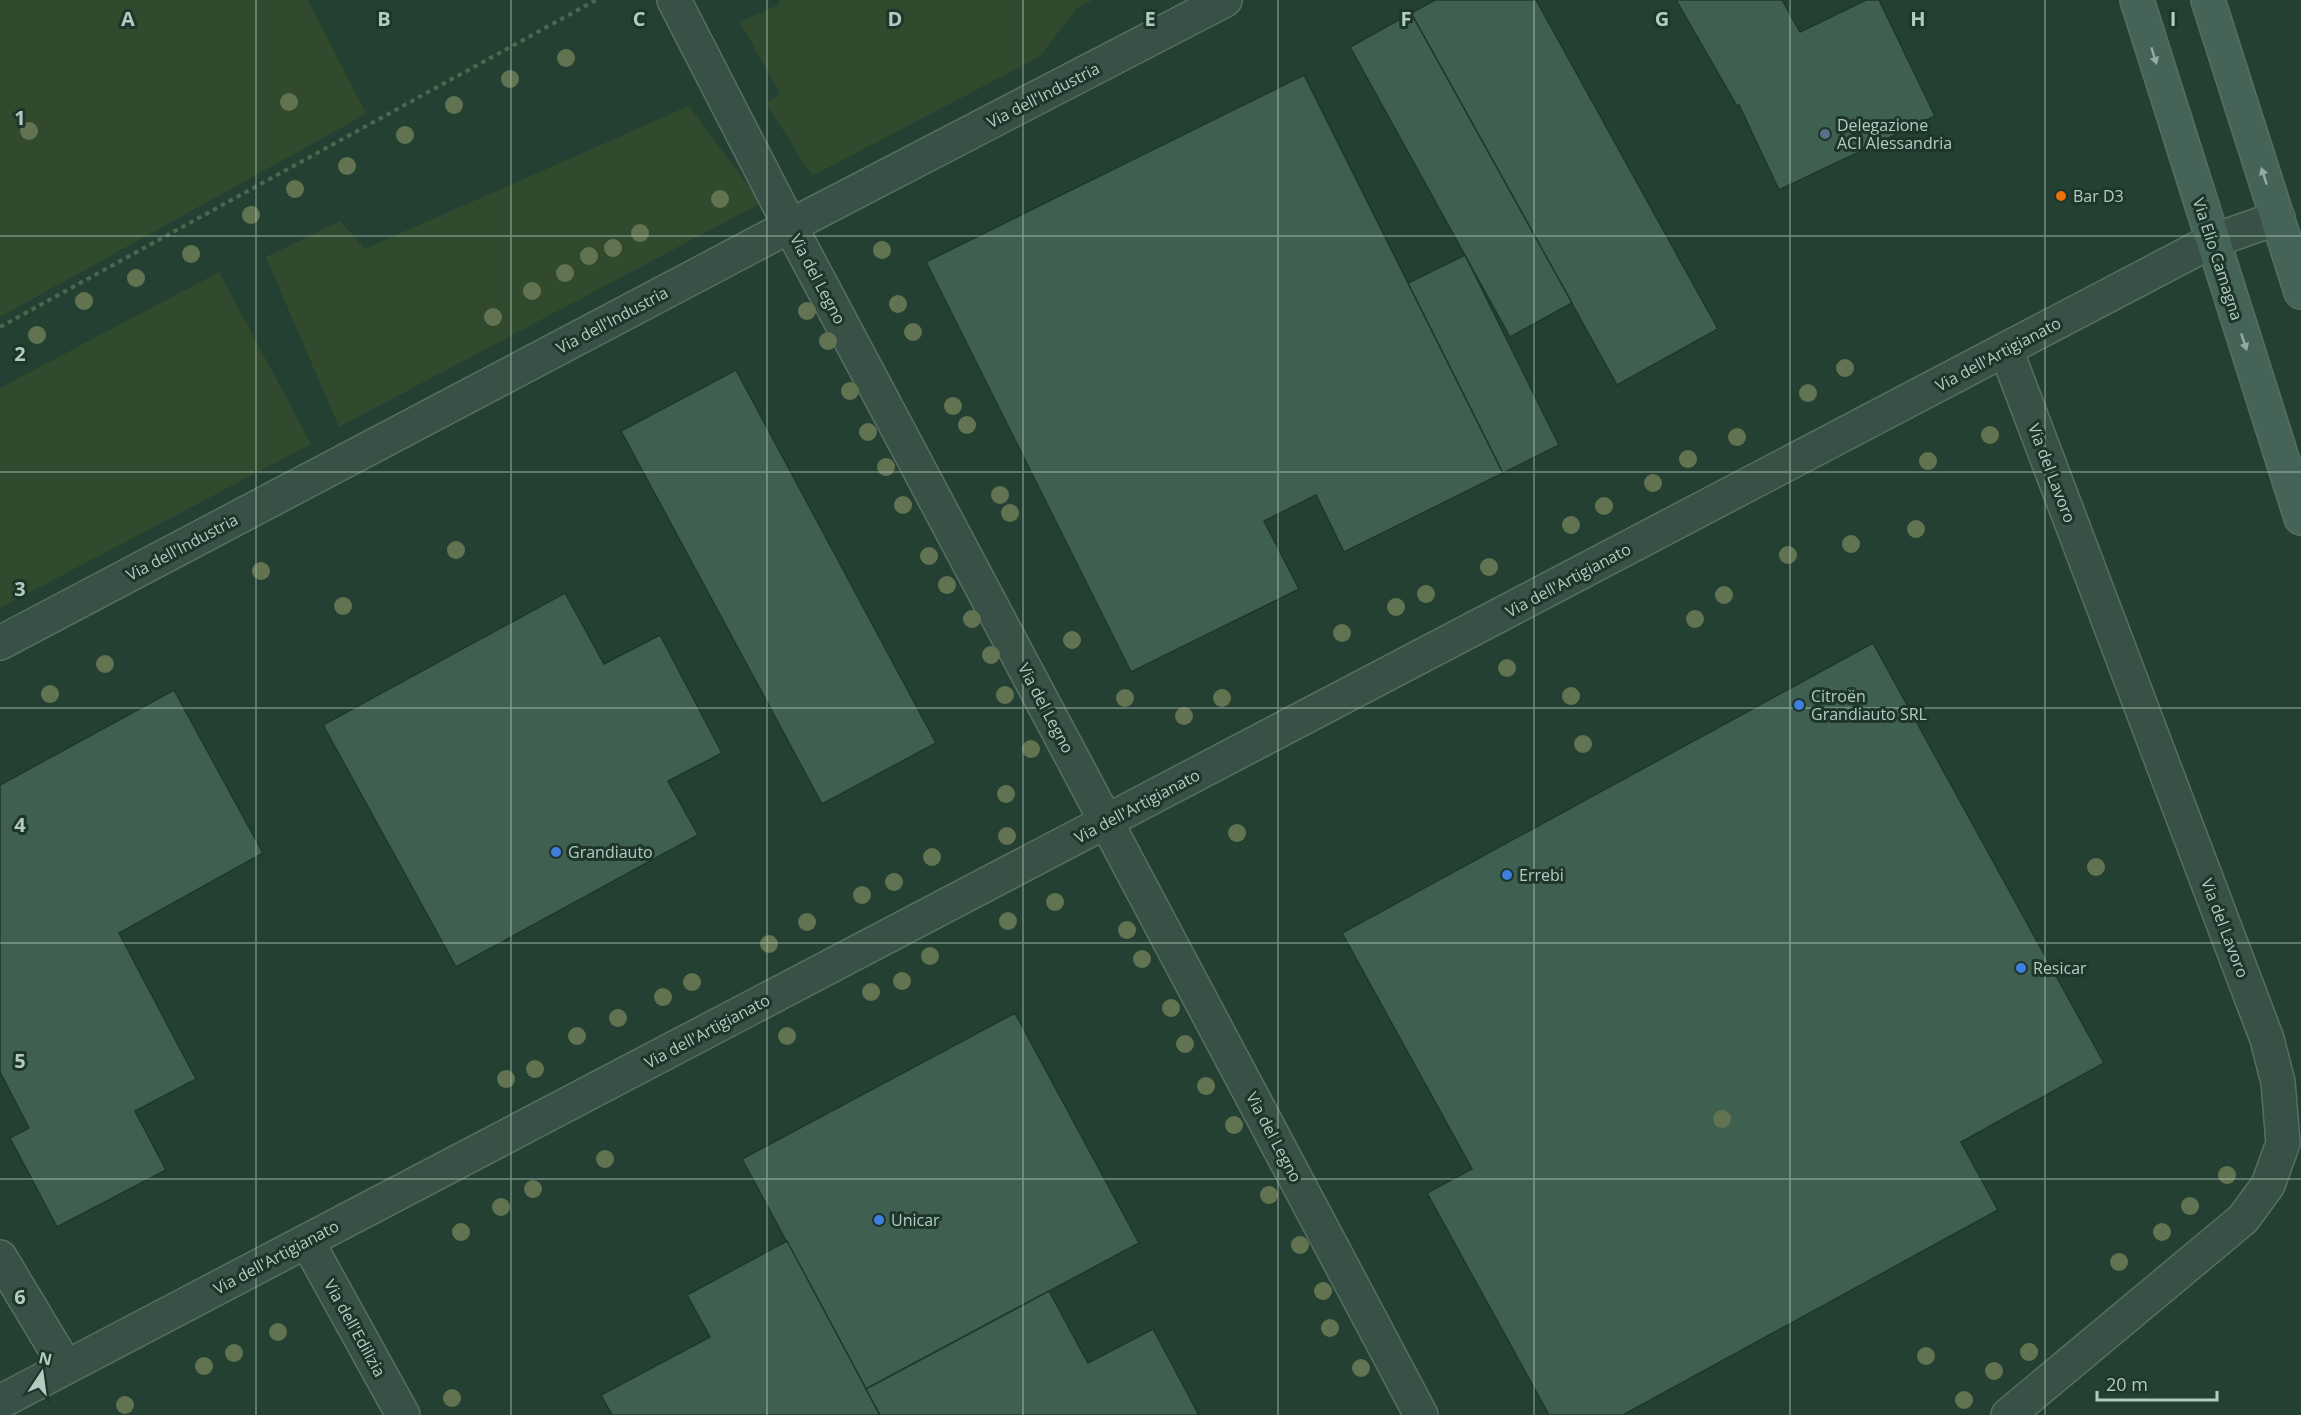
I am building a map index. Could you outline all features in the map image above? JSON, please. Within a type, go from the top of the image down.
[{"type":"street","name":"Via del Legno","points":[[674,0],[790,226],[1421,1415]]},
{"type":"street","name":"Via dell'Industria","points":[[0,643],[790,226],[1225,0]]},
{"type":"street","name":"Via Elio Camagna","points":[[2137,0],[2301,518]]},
{"type":"street","points":[[2208,0],[2301,292]]},
{"type":"street","name":"Via dell'Artigianato","points":[[0,1402],[2212,241],[2278,219]]},
{"type":"street","name":"Via del Lavoro","points":[[2006,350],[2267,1039],[2278,1082],[2283,1143],[2268,1185],[2243,1219],[2008,1415]]},
{"type":"street","name":"Via dell'Edilizia","points":[[307,1241],[403,1415]]},
{"type":"street","points":[[0,1257],[66,1367]]},
{"type":"path","points":[[0,327],[596,0]]},
{"type":"green space","points":[[0,0],[308,0],[366,114],[0,317]]},
{"type":"green space","points":[[780,0],[1093,0],[1077,8],[1039,57],[812,176],[766,103],[780,94],[740,22],[778,5]]},
{"type":"green space","points":[[689,106],[761,203],[339,427],[266,257],[340,221],[365,249]]},
{"type":"green space","points":[[219,272],[311,444],[0,608],[0,388]]},
{"type":"building","points":[[1435,0],[1536,0],[1718,329],[1617,385],[1411,13]]},
{"type":"building","points":[[1676,0],[1782,0],[1800,32],[1866,0],[1879,0],[1935,116],[1779,190],[1739,105],[1737,106]]},
{"type":"building","points":[[1411,13],[1572,303],[1510,337],[1350,47]]},
{"type":"building","points":[[1304,75],[1503,473],[1344,552],[1316,495],[1264,521],[1299,589],[1131,672],[926,262]]},
{"type":"building","points":[[1465,255],[1559,445],[1503,473],[1408,283]]},
{"type":"building","points":[[736,370],[936,743],[822,804],[621,431]]},
{"type":"building","points":[[565,593],[604,664],[660,635],[722,753],[668,781],[698,835],[456,967],[323,725]]},
{"type":"building","points":[[1873,643],[2104,1063],[1961,1142],[1998,1210],[1623,1415],[1549,1415],[1427,1193],[1472,1169],[1342,933]]},
{"type":"building","points":[[174,690],[263,853],[119,933],[196,1079],[135,1111],[166,1170],[57,1227],[10,1138],[29,1128],[0,1072],[0,785]]},
{"type":"building","points":[[1015,1013],[1139,1243],[866,1389],[742,1159]]},
{"type":"building","points":[[787,1241],[880,1415],[612,1415],[601,1395],[710,1337],[687,1295]]},
{"type":"building","points":[[1049,1291],[1088,1363],[1153,1329],[1199,1415],[880,1415],[866,1389]]},
{"type":"place","name":"Delegazione ACI Alessandria","points":[[1825,134]]},
{"type":"place","name":"Bar D3","points":[[2061,196]]},
{"type":"place","name":"Citroën Grandiauto SRL","points":[[1799,705]]},
{"type":"place","name":"Grandiauto","points":[[556,852]]},
{"type":"place","name":"Errebi","points":[[1507,875]]},
{"type":"place","name":"Resicar","points":[[2021,968]]},
{"type":"place","name":"Unicar","points":[[879,1220]]}]
